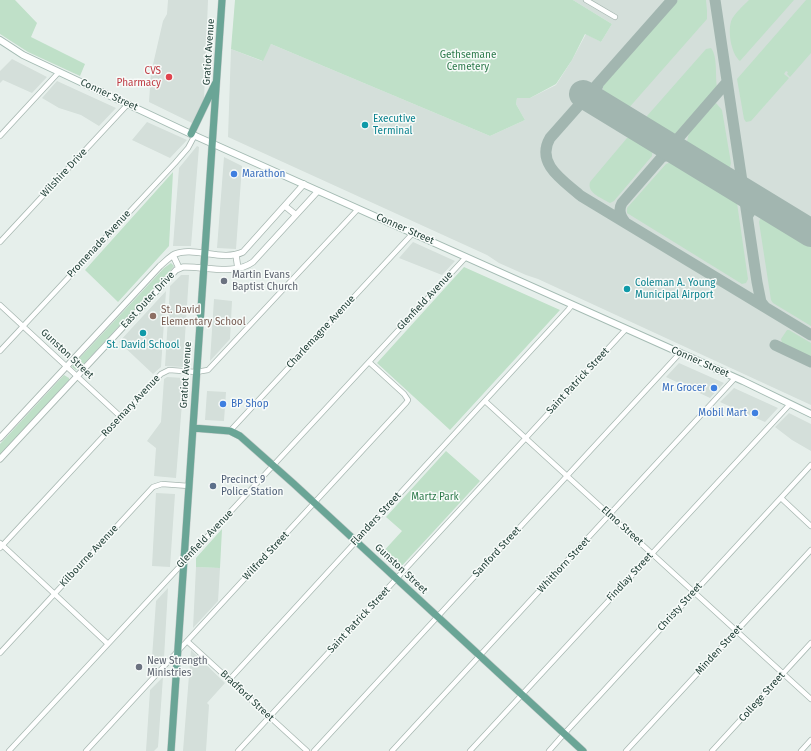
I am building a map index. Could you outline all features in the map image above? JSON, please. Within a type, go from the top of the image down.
[{"type":"main road","name":"Gratiot Avenue","points":[[171,751],[222,0]]},
{"type":"main road","name":"Conner Street","points":[[0,40],[24,55],[193,134],[680,353],[811,414]]},
{"type":"main road","points":[[193,134],[217,78]]},
{"type":"main road","name":"Gunston Street","points":[[193,428],[230,431],[240,436],[315,503],[583,751]]},
{"type":"street","points":[[586,0],[615,17]]},
{"type":"street","points":[[0,136],[59,72]]},
{"type":"street","name":"Wilshire Drive","points":[[0,242],[128,104]]},
{"type":"street","name":"Promenade Avenue","points":[[0,350],[179,158],[191,144],[193,134]]},
{"type":"street","points":[[304,184],[247,248],[236,255],[238,269],[246,267],[253,262],[318,191]]},
{"type":"street","points":[[285,206],[296,216]]},
{"type":"street","name":"Rosemary Avenue","points":[[1,545],[163,372],[169,370],[196,372],[208,370],[358,209]]},
{"type":"street","name":"Charlemagne Avenue","points":[[230,431],[413,233]]},
{"type":"street","name":"East Outer Drive","points":[[0,438],[160,266],[172,255],[181,252],[236,255]]},
{"type":"street","points":[[172,255],[179,268]]},
{"type":"street","name":"Glenfield Avenue","points":[[9,751],[466,257]]},
{"type":"street","name":"East Outer Drive","points":[[0,459],[179,268],[238,269]]},
{"type":"street","name":"Gunston Street","points":[[0,305],[121,417]]},
{"type":"street","name":"Flanders Street","points":[[230,679],[572,305]]},
{"type":"street","name":"Saint Patrick Street","points":[[238,751],[626,329]]},
{"type":"street","name":"Sanford Street","points":[[314,751],[680,353]]},
{"type":"street","name":"Wilfred Street","points":[[86,751],[408,400],[404,394],[369,362]]},
{"type":"street","name":"Whithorn Street","points":[[392,751],[735,378]]},
{"type":"street","name":"Elmo Street","points":[[485,401],[811,699]]},
{"type":"street","name":"Findlay Street","points":[[470,751],[790,404]]},
{"type":"street","name":"Christy Street","points":[[549,751],[811,465]]},
{"type":"street","name":"Kilbourne Avenue","points":[[0,653],[153,487],[162,484],[189,486]]},
{"type":"street","points":[[781,498],[811,526]]},
{"type":"street","points":[[1,545],[108,644]]},
{"type":"street","name":"Minden Street","points":[[626,751],[811,550]]},
{"type":"street","name":"Bradford Street","points":[[187,641],[307,751]]},
{"type":"street","name":"College Street","points":[[712,751],[811,643]]},
{"type":"street","points":[[801,751],[811,740]]},
{"type":"shaded area","points":[[168,0],[208,0],[204,100],[192,123],[149,102],[151,73],[163,21],[167,14]]},
{"type":"shaded area","name":"Coleman A. Young Municipal Airport","points":[[573,0],[811,0],[811,405],[538,279],[499,263],[487,255],[228,137],[231,49],[262,61],[271,44],[490,136],[525,120],[516,104],[517,97],[530,98],[556,85],[586,34],[601,42],[612,24]]},
{"type":"shaded area","points":[[12,59],[47,77],[32,93],[3,80],[0,83],[0,71]]},
{"type":"shaded area","points":[[57,81],[116,108],[99,126],[81,115],[59,108],[42,98]]},
{"type":"shaded area","points":[[147,122],[187,140],[170,158],[132,140]]},
{"type":"shaded area","points":[[197,146],[199,147],[191,246],[173,246],[179,168]]},
{"type":"shaded area","points":[[224,157],[242,166],[236,249],[217,248]]},
{"type":"shaded area","points":[[413,242],[455,261],[442,275],[399,258]]},
{"type":"shaded area","points":[[181,275],[189,275],[183,367],[165,366],[170,286]]},
{"type":"shaded area","name":"St. David Elementary School","points":[[166,291],[161,367],[153,374],[119,342]]},
{"type":"shaded area","points":[[214,299],[232,301],[230,339],[210,361]]},
{"type":"shaded area","points":[[679,363],[724,383],[710,398],[666,377]]},
{"type":"shaded area","points":[[167,377],[184,378],[176,478],[154,476],[156,448],[147,441],[161,422],[164,379]]},
{"type":"shaded area","points":[[734,388],[778,408],[765,422],[720,402]]},
{"type":"shaded area","points":[[207,391],[226,392],[224,421],[205,420]]},
{"type":"shaded area","points":[[789,413],[811,424],[811,451],[792,440],[775,427]]},
{"type":"shaded area","points":[[156,493],[175,494],[170,567],[152,566]]},
{"type":"shaded area","points":[[196,567],[220,568],[218,601],[193,628]]},
{"type":"shaded area","points":[[168,588],[164,658],[151,672],[156,601]]},
{"type":"shaded area","points":[[191,650],[225,683],[207,703],[209,705],[206,751],[183,751]]},
{"type":"shaded area","points":[[163,677],[158,747],[154,751],[146,751],[150,690]]},
{"type":"green space","points":[[0,0],[15,0],[37,23],[31,37],[85,64],[80,76],[28,52],[0,34]]},
{"type":"green space","name":"Gethsemane Cemetery","points":[[235,0],[573,0],[612,24],[601,42],[585,34],[572,60],[556,84],[530,98],[517,98],[516,104],[525,120],[490,136],[271,44],[263,61],[231,49]]},
{"type":"green space","points":[[678,0],[706,0],[707,19],[627,110],[607,98],[603,91],[603,86]]},
{"type":"green space","points":[[749,0],[794,0],[740,61],[734,53],[732,47],[730,29],[732,19]]},
{"type":"green space","points":[[806,0],[811,0],[811,53],[790,77],[786,71],[784,74],[789,78],[751,121],[746,122],[744,119],[737,79]]},
{"type":"green space","points":[[711,48],[715,56],[717,87],[675,134],[667,134],[647,122],[647,116],[706,49]]},
{"type":"green space","points":[[716,103],[722,110],[731,163],[730,167],[726,169],[690,147],[687,141],[689,133]]},
{"type":"green space","points":[[635,137],[650,147],[652,156],[614,201],[610,203],[592,192],[590,189],[590,182],[627,138]]},
{"type":"green space","points":[[676,162],[732,196],[737,203],[748,279],[746,283],[742,284],[627,213],[627,208],[666,164]]},
{"type":"green space","points":[[173,172],[169,246],[118,302],[85,270]]},
{"type":"green space","points":[[764,216],[811,244],[811,326],[773,303],[771,300],[759,222]]},
{"type":"green space","points":[[171,263],[174,266],[170,271],[80,368],[76,370],[72,367],[164,268]]},
{"type":"green space","points":[[464,267],[560,310],[450,430],[377,363]]},
{"type":"green space","points":[[787,330],[811,343],[811,358],[782,343],[781,339]]},
{"type":"green space","points":[[64,375],[69,378],[69,380],[0,455],[0,444]]},
{"type":"green space","name":"Martz Park","points":[[446,451],[480,481],[398,570],[381,554],[402,531],[386,517]]},
{"type":"green space","points":[[222,529],[220,568],[196,567],[196,558]]},
{"type":"taxiway","points":[[672,0],[550,138],[546,147],[546,156],[549,164],[560,178],[581,196],[811,335]]},
{"type":"taxiway","points":[[715,0],[757,282],[761,302],[765,307]]},
{"type":"taxiway","points":[[625,222],[620,213],[622,203],[727,82]]},
{"type":"taxiway","points":[[598,85],[594,94],[598,103]]},
{"type":"taxiway","points":[[662,157],[666,155],[676,155],[690,160]]},
{"type":"taxiway","points":[[748,215],[751,211],[758,207],[770,209],[778,213]]},
{"type":"taxiway","points":[[775,345],[811,362]]},
{"type":"runway","points":[[583,94],[811,233]]},
{"type":"place","name":"CVS Pharmacy","points":[[169,77]]},
{"type":"place","name":"Executive Terminal","points":[[365,125]]},
{"type":"place","name":"Marathon","points":[[234,174]]},
{"type":"place","name":"Martin Evans Baptist Church","points":[[224,281]]},
{"type":"place","name":"Coleman A. Young Municipal Airport","points":[[627,289]]},
{"type":"place","name":"St. David Elementary School","points":[[153,316]]},
{"type":"place","name":"St. David School","points":[[143,333]]},
{"type":"place","name":"Mr Grocer","points":[[714,388]]},
{"type":"place","name":"BP Shop","points":[[223,404]]},
{"type":"place","name":"Mobil Mart","points":[[755,413]]},
{"type":"place","name":"Precinct 9 Police Station","points":[[213,486]]},
{"type":"place","name":"New Strength Ministries","points":[[139,667]]}]
